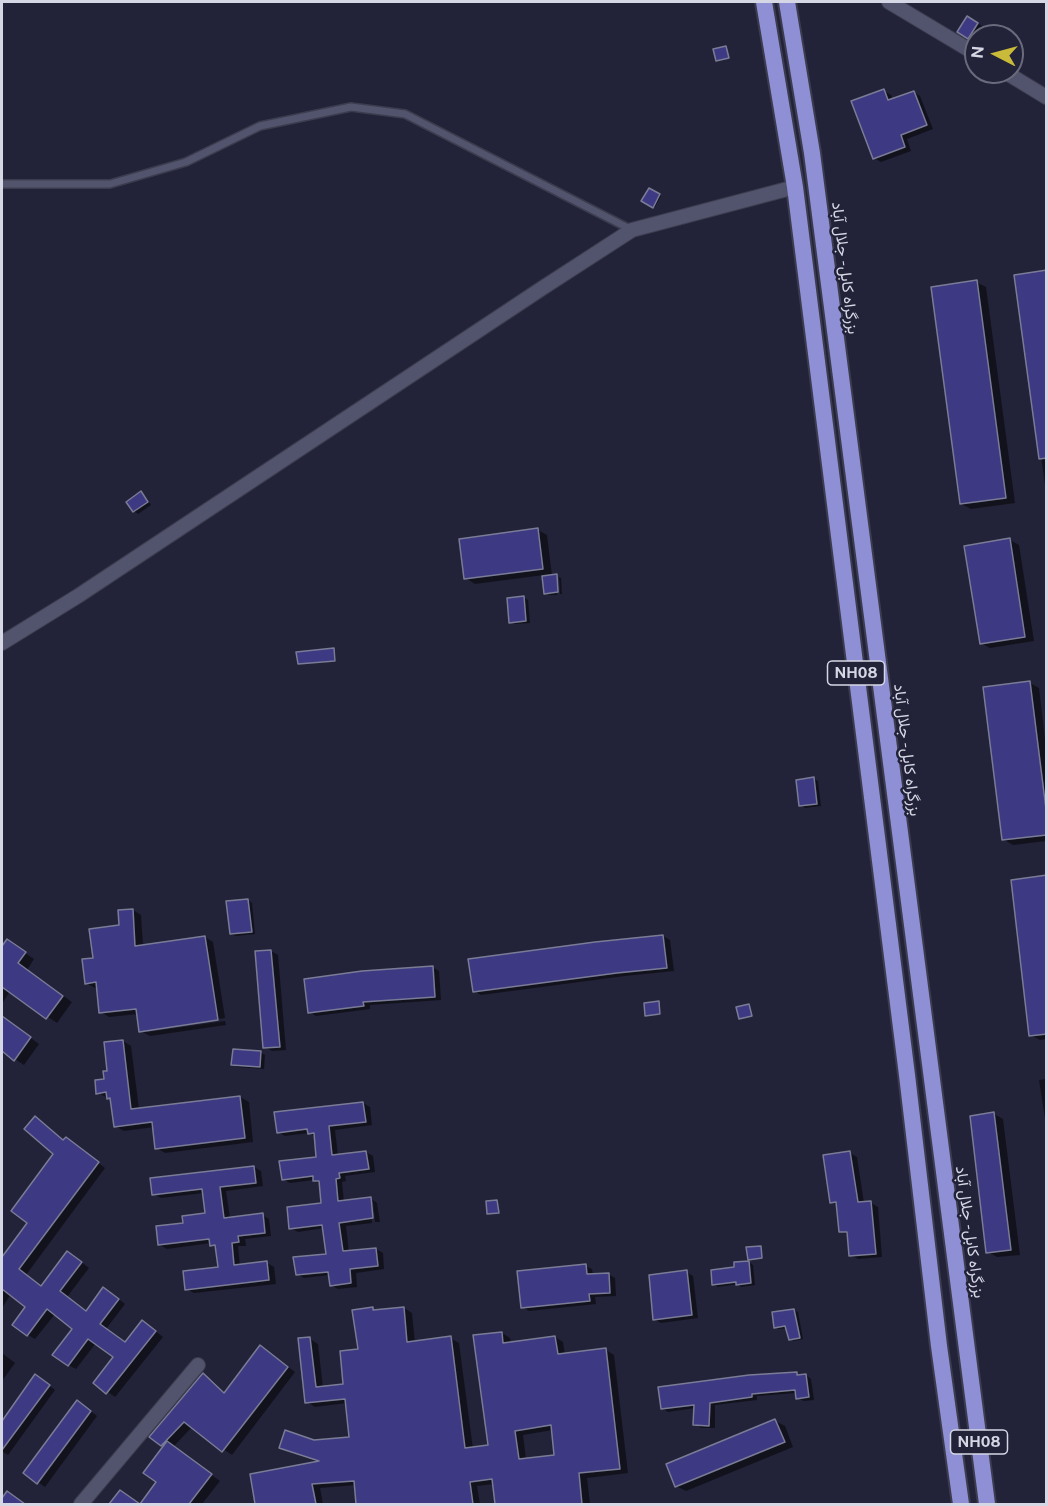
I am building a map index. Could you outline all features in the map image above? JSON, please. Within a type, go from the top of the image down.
[{"type":"highway","name":"NH08","points":[[764,2],[791,156],[803,246],[939,1346],[961,1504]]},
{"type":"highway","points":[[768,21],[789,10]]},
{"type":"highway","name":"بزرگراه کابل- جلال آباد","points":[[789,10],[812,153],[987,1504]]},
{"type":"highway","points":[[791,156],[812,153]]},
{"type":"highway","points":[[803,246],[824,244]]},
{"type":"highway","points":[[907,1075],[930,1072]]},
{"type":"street","points":[[889,2],[964,47]]},
{"type":"street","points":[[1024,83],[1047,97]]},
{"type":"street","points":[[2,643],[78,596],[632,230],[795,187]]},
{"type":"street","points":[[81,1504],[198,1365]]},
{"type":"lane","points":[[2,184],[111,184],[186,162],[260,126],[351,107],[405,114],[632,230]]},
{"type":"building","points":[[967,16],[978,23],[964,24],[964,36],[957,32]]},
{"type":"building","points":[[726,46],[729,58],[716,61],[713,49]]},
{"type":"building","points":[[884,89],[888,100],[914,91],[927,125],[901,135],[905,147],[873,159],[851,101]]},
{"type":"building","points":[[649,188],[660,194],[653,208],[641,201]]},
{"type":"building","points":[[1047,270],[1047,458],[1039,459],[1014,275]]},
{"type":"building","points":[[977,280],[1006,498],[960,504],[931,287]]},
{"type":"building","points":[[141,491],[148,502],[133,512],[126,502]]},
{"type":"building","points":[[538,528],[543,569],[464,579],[459,539]]},
{"type":"building","points":[[1010,538],[1025,637],[980,644],[964,546]]},
{"type":"building","points":[[557,574],[558,592],[544,594],[542,576]]},
{"type":"building","points":[[524,596],[526,621],[509,623],[507,598]]},
{"type":"building","points":[[334,648],[335,661],[298,664],[296,652]]},
{"type":"building","points":[[1030,681],[1047,817],[1047,835],[1002,840],[983,687]]},
{"type":"building","points":[[814,777],[817,804],[799,806],[796,780]]},
{"type":"building","points":[[1047,875],[1047,1034],[1029,1036],[1011,880]]},
{"type":"building","points":[[248,899],[252,932],[230,934],[226,901]]},
{"type":"building","points":[[133,909],[135,946],[205,936],[218,1020],[139,1032],[136,1009],[99,1013],[96,982],[85,984],[82,959],[93,958],[89,929],[119,925],[118,910]]},
{"type":"building","points":[[663,935],[667,968],[473,992],[468,959]]},
{"type":"building","points":[[7,939],[26,952],[18,963],[63,996],[46,1019],[2,987],[2,946]]},
{"type":"building","points":[[271,950],[280,1047],[263,1048],[255,951]]},
{"type":"building","points":[[433,966],[435,997],[363,1002],[364,1006],[308,1013],[304,979],[362,971]]},
{"type":"building","points":[[659,1001],[660,1014],[645,1016],[644,1003]]},
{"type":"building","points":[[749,1004],[752,1016],[739,1019],[736,1007]]},
{"type":"building","points":[[2,1016],[31,1037],[14,1061],[2,1051]]},
{"type":"building","points":[[123,1040],[131,1109],[240,1096],[245,1138],[155,1149],[152,1122],[114,1127],[110,1098],[107,1099],[106,1092],[96,1094],[95,1080],[104,1079],[103,1071],[107,1071],[104,1042]]},
{"type":"building","points":[[233,1049],[261,1051],[260,1067],[231,1065]]},
{"type":"building","points":[[363,1102],[366,1122],[329,1126],[332,1155],[366,1151],[369,1169],[339,1173],[340,1178],[336,1179],[338,1201],[371,1197],[373,1218],[339,1223],[343,1251],[376,1248],[378,1266],[350,1269],[351,1283],[330,1286],[328,1272],[296,1275],[293,1257],[326,1254],[322,1225],[289,1229],[287,1207],[321,1203],[319,1181],[313,1181],[313,1176],[282,1180],[279,1161],[316,1157],[314,1133],[308,1134],[307,1129],[277,1133],[274,1112]]},
{"type":"building","points":[[994,1112],[1011,1250],[986,1253],[970,1116]]},
{"type":"building","points":[[35,1116],[63,1140],[66,1137],[99,1162],[19,1269],[41,1286],[67,1251],[82,1262],[60,1291],[86,1311],[103,1287],[119,1299],[100,1324],[125,1342],[142,1320],[156,1331],[106,1394],[93,1383],[113,1357],[88,1339],[68,1366],[52,1355],[72,1329],[47,1309],[27,1336],[12,1325],[25,1307],[2,1289],[2,1257],[27,1223],[11,1211],[53,1154],[24,1129]]},
{"type":"building","points":[[850,1151],[858,1202],[871,1201],[876,1254],[849,1256],[847,1232],[839,1232],[836,1202],[830,1203],[823,1155]]},
{"type":"building","points":[[254,1166],[256,1183],[220,1187],[224,1218],[263,1213],[265,1233],[238,1236],[239,1242],[232,1243],[234,1265],[267,1261],[269,1280],[185,1290],[183,1271],[218,1267],[215,1245],[210,1246],[209,1239],[158,1245],[156,1226],[183,1223],[182,1216],[205,1213],[202,1189],[152,1195],[150,1178]]},
{"type":"building","points":[[497,1200],[499,1213],[487,1214],[486,1201]]},
{"type":"building","points":[[761,1246],[762,1258],[748,1260],[746,1247]]},
{"type":"building","points":[[749,1261],[751,1283],[712,1285],[711,1270],[734,1267],[734,1262]]},
{"type":"building","points":[[586,1264],[587,1274],[609,1273],[610,1293],[589,1294],[590,1301],[521,1308],[517,1271]]},
{"type":"building","points":[[687,1270],[692,1315],[653,1320],[649,1275]]},
{"type":"building","points":[[404,1307],[407,1342],[451,1336],[465,1448],[488,1445],[473,1335],[502,1332],[503,1343],[555,1336],[558,1354],[606,1348],[620,1469],[579,1473],[582,1504],[495,1504],[492,1479],[470,1482],[473,1504],[356,1504],[354,1481],[312,1484],[316,1504],[255,1504],[250,1474],[319,1461],[279,1448],[285,1430],[314,1440],[349,1437],[345,1399],[305,1403],[298,1338],[310,1337],[316,1387],[343,1384],[340,1351],[358,1349],[352,1310]],"holes":[[[551,1425],[554,1455],[519,1459],[515,1431]]]},
{"type":"building","points":[[794,1309],[800,1338],[789,1340],[785,1326],[774,1328],[772,1312]]},
{"type":"building","points":[[260,1345],[288,1367],[222,1452],[184,1422],[161,1446],[149,1437],[203,1373],[224,1393]]},
{"type":"building","points":[[797,1372],[797,1375],[806,1374],[809,1397],[796,1399],[795,1390],[752,1394],[752,1397],[710,1403],[709,1426],[693,1425],[694,1405],[661,1409],[658,1387],[749,1375]]},
{"type":"building","points":[[35,1374],[50,1385],[2,1450],[2,1421]]},
{"type":"building","points":[[77,1400],[91,1411],[37,1484],[23,1473]]},
{"type":"building","points":[[775,1419],[785,1442],[675,1487],[666,1464]]},
{"type":"building","points":[[167,1441],[212,1474],[189,1504],[140,1504],[156,1482],[143,1473]]},
{"type":"building","points":[[120,1490],[140,1504],[109,1504]]},
{"type":"building","points":[[7,1491],[25,1504],[2,1504],[2,1498]]}]
